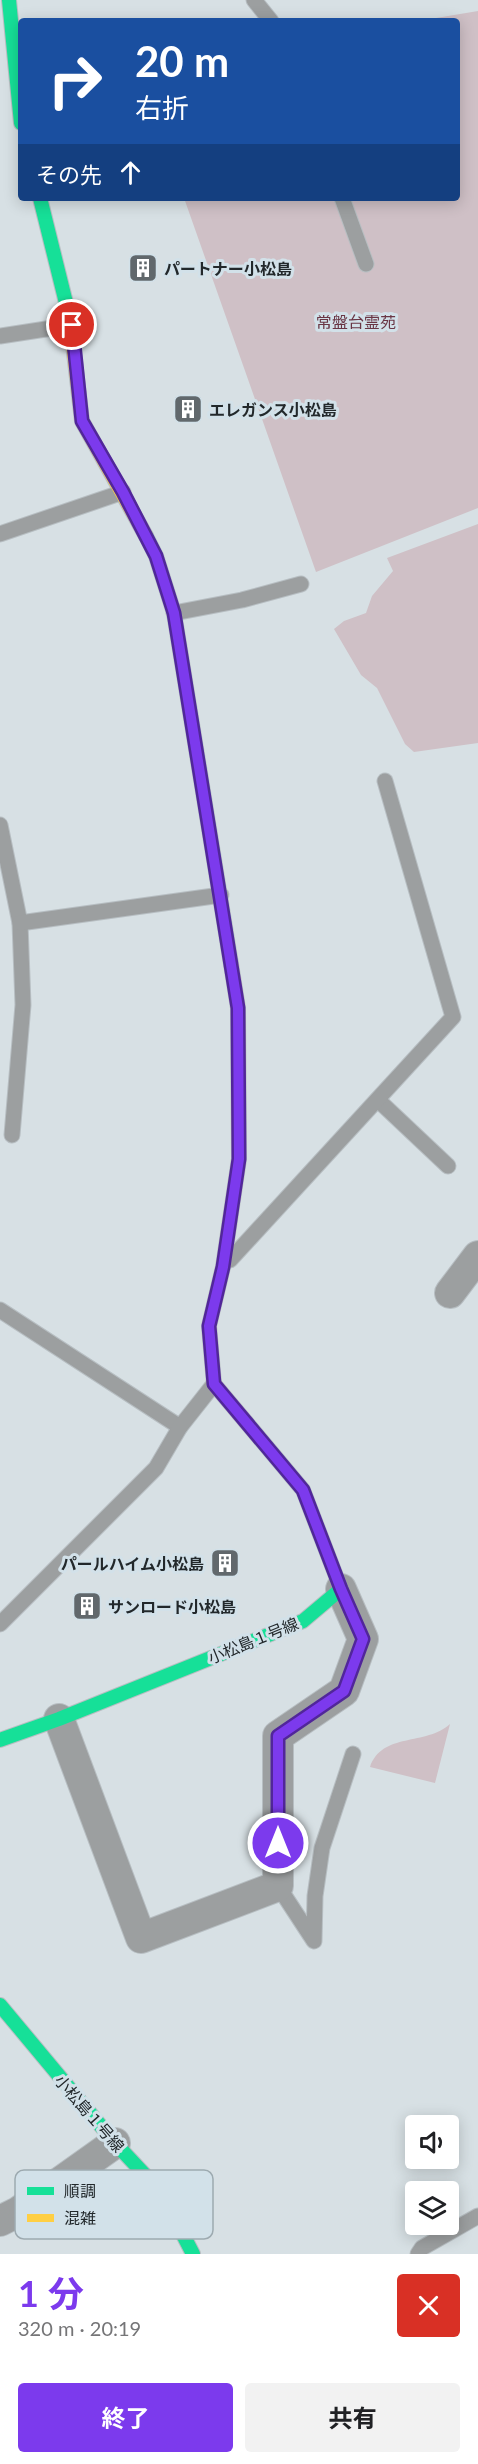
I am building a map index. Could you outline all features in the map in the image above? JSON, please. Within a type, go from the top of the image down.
[{"type":"street","points":[[9,0],[18,92]]},
{"type":"street","points":[[41,201],[72,325],[82,421],[123,492],[156,556],[174,613],[238,1008],[239,1159],[223,1267],[209,1326],[214,1384],[303,1490],[363,1639],[344,1691],[278,1736],[278,1886],[141,1938],[59,1719]]},
{"type":"street","points":[[450,1293],[478,1256]]},
{"type":"street","name":"小松島１号線","points":[[0,1740],[59,1719],[303,1621],[341,1589]]},
{"type":"street","name":"小松島１号線","points":[[0,2005],[115,2143],[140,2170]]},
{"type":"street","points":[[77,2170],[115,2143]]},
{"type":"street","points":[[0,2221],[15,2214]]},
{"type":"street","name":"小松島１号線","points":[[185,2239],[193,2254]]},
{"type":"lane","points":[[254,0],[269,18]]},
{"type":"lane","points":[[343,201],[366,264]]},
{"type":"lane","points":[[0,336],[72,325]]},
{"type":"lane","points":[[0,534],[123,492]]},
{"type":"lane","points":[[174,613],[242,600],[301,584]]},
{"type":"lane","points":[[223,1267],[453,1017],[385,781]]},
{"type":"lane","points":[[0,825],[20,923],[23,1005],[12,1135]]},
{"type":"lane","points":[[20,923],[221,895]]},
{"type":"lane","points":[[378,1100],[448,1166]]},
{"type":"lane","points":[[2,1315],[180,1427]]},
{"type":"lane","points":[[0,1623],[156,1468],[180,1427],[214,1384]]},
{"type":"lane","points":[[278,1886],[314,1941],[315,1896],[322,1848],[353,1754]]},
{"type":"lane","points":[[418,2254],[422,2248],[478,2216]]},
{"type":"green space","name":"常盤台霊苑","points":[[478,11],[478,508],[316,572],[185,201],[460,201],[460,18],[436,18]]},
{"type":"green space","points":[[478,524],[478,743],[414,752],[405,744],[377,688],[361,675],[334,629],[344,621],[366,613],[372,596],[393,571],[387,558]]},
{"type":"green space","points":[[450,1724],[435,1783],[370,1767],[376,1756],[384,1749],[440,1731]]},
{"type":"traffic: fast","points":[[9,0],[18,92]]},
{"type":"traffic: fast","points":[[41,201],[70,319]]},
{"type":"traffic: fast","points":[[146,536],[156,556],[174,613],[231,964]]},
{"type":"traffic: fast","points":[[0,1740],[59,1719],[303,1621],[341,1589],[303,1490],[246,1422]]},
{"type":"traffic: fast","points":[[0,2005],[115,2143],[140,2170]]},
{"type":"traffic: fast","points":[[185,2239],[193,2254]]},
{"type":"traffic: slow","points":[[70,319],[82,421],[146,536]]},
{"type":"traffic: slow","points":[[231,964],[238,1008],[239,1159],[223,1267],[209,1326],[214,1384],[246,1422]]},
{"type":"place","name":"パートナー小松島","points":[[143,268]]},
{"type":"place","name":"エレガンス小松島","points":[[188,409]]},
{"type":"place","name":"パールハイム小松島","points":[[225,1563]]},
{"type":"place","name":"サンロード小松島","points":[[87,1606]]},
{"type":"route","points":[[72,325],[82,421],[123,492],[156,556],[174,613],[238,1008],[239,1159],[223,1267],[209,1326],[214,1384],[303,1490],[363,1639],[344,1691],[278,1736],[278,1843]]}]
